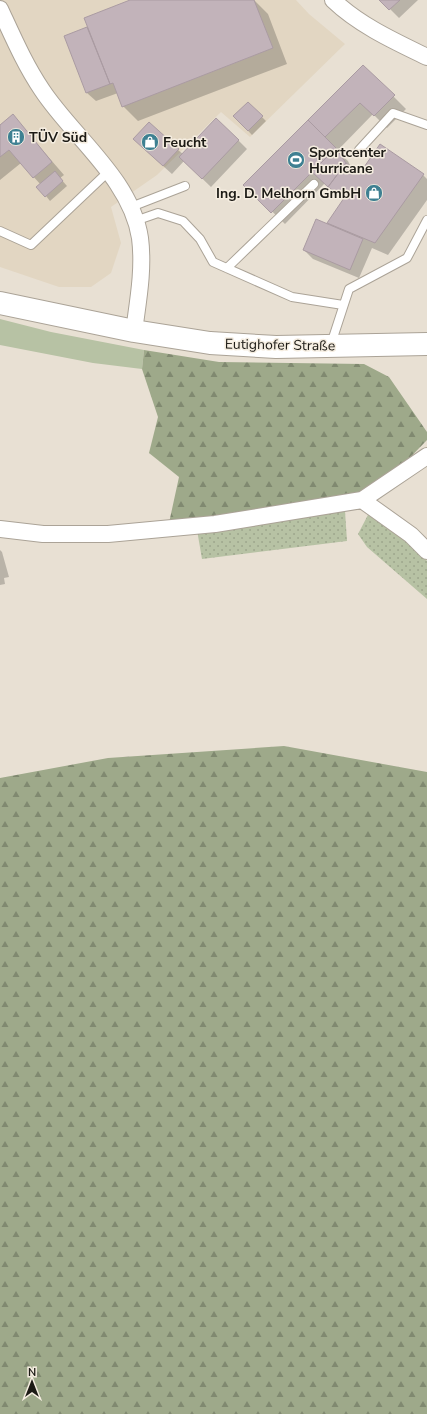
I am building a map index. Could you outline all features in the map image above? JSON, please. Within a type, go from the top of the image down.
[{"type":"street","points":[[333,0],[341,8],[388,38],[427,57]]},
{"type":"street","points":[[0,9],[18,48],[42,90],[108,172],[133,214],[140,238],[141,278],[134,331]]},
{"type":"street","name":"Eutighofer Straße","points":[[0,303],[134,331],[210,343],[276,347],[427,344]]},
{"type":"street","points":[[0,529],[43,534],[108,534],[215,524],[362,500],[427,456]]},
{"type":"street","points":[[362,500],[411,535],[427,551]]},
{"type":"lane","points":[[359,150],[393,113],[427,125]]},
{"type":"lane","points":[[0,231],[31,245],[108,172]]},
{"type":"lane","points":[[227,268],[314,184]]},
{"type":"lane","points":[[133,214],[154,200],[185,186]]},
{"type":"lane","points":[[133,214],[158,213],[183,221],[200,239],[213,262],[292,297],[343,305]]},
{"type":"lane","points":[[330,346],[349,289],[408,258],[427,220]]},
{"type":"shaded area","points":[[0,0],[296,0],[309,14],[345,44],[250,137],[221,112],[157,175],[111,207],[121,243],[111,273],[91,287],[59,287],[0,267]]},
{"type":"green space","points":[[0,319],[51,332],[144,350],[142,369],[93,363],[0,345]]},
{"type":"green space","points":[[144,350],[219,362],[364,364],[389,377],[427,432],[427,440],[390,478],[352,496],[169,523],[179,477],[149,453],[158,417],[142,369]]},
{"type":"green space","points":[[345,511],[347,541],[202,559],[197,530]]},
{"type":"green space","points":[[369,513],[416,549],[427,561],[427,599],[367,547],[358,534]]},
{"type":"green space","points":[[284,746],[427,772],[427,1414],[0,1414],[0,778],[108,758]]},
{"type":"building","points":[[130,0],[254,0],[273,48],[122,107],[113,83],[110,84],[84,18]]},
{"type":"building","points":[[379,0],[400,0],[389,10]]},
{"type":"building","points":[[87,27],[110,84],[86,93],[64,36]]},
{"type":"building","points":[[363,65],[395,95],[374,116],[360,103],[325,137],[308,120]]},
{"type":"building","points":[[248,102],[263,116],[248,131],[233,116]]},
{"type":"building","name":"TÜV Süd","points":[[13,114],[52,162],[33,178],[9,150],[0,157],[0,125]]},
{"type":"building","points":[[216,118],[239,140],[202,179],[179,157]]},
{"type":"building","name":"Sportcenter Hurricane","points":[[308,120],[336,148],[271,213],[243,185]]},
{"type":"building","points":[[149,122],[179,149],[163,166],[133,139]]},
{"type":"building","name":"Ing. D. Melhorn GmbH","points":[[380,144],[424,174],[375,243],[327,223],[344,198],[328,187],[346,163],[360,173]]},
{"type":"building","points":[[336,148],[346,163],[328,187],[312,172]]},
{"type":"building","points":[[55,171],[63,181],[45,197],[36,187]]},
{"type":"building","points":[[316,219],[363,239],[350,270],[303,250]]},
{"type":"place","name":"TÜV Süd","points":[[16,137]]},
{"type":"place","name":"Feucht","points":[[150,142]]},
{"type":"place","name":"Sportcenter Hurricane","points":[[296,160]]},
{"type":"place","name":"Ing. D. Melhorn GmbH","points":[[374,193]]}]
